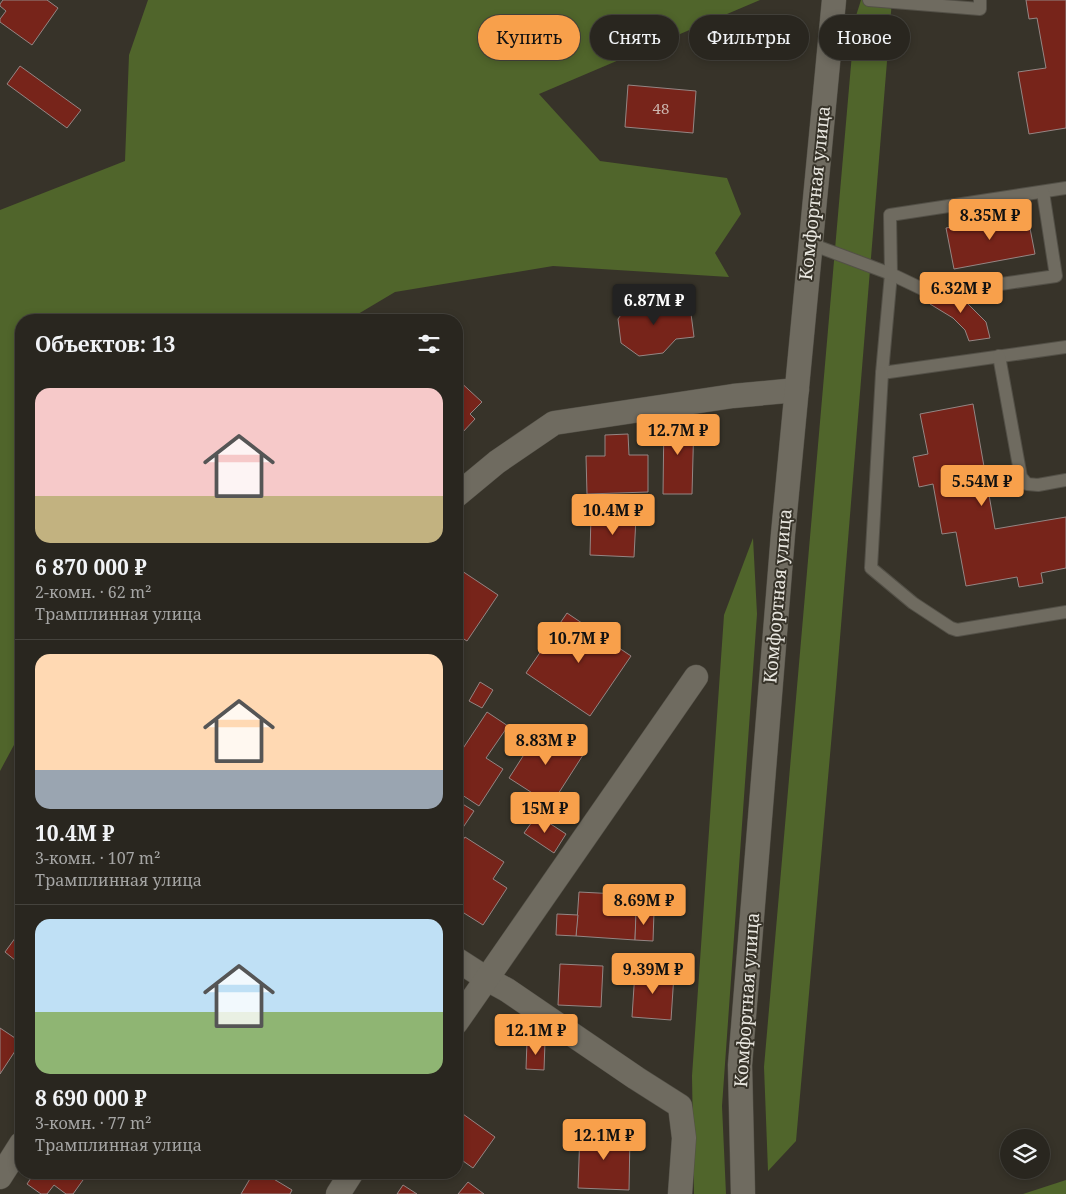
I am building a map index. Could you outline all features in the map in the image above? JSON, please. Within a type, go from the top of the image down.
[{"type":"street","name":"Комфортная улица","points":[[743,1194],[740,1065],[782,544],[834,0]]},
{"type":"street","points":[[463,490],[496,462],[554,423],[733,396],[797,390]]},
{"type":"street","points":[[463,1013],[696,677]]},
{"type":"street","points":[[463,964],[680,1106],[684,1138],[680,1194]]},
{"type":"street","points":[[0,1177],[15,1153]]},
{"type":"street","points":[[338,1194],[348,1179]]},
{"type":"lane","points":[[870,0],[980,9],[980,0]]},
{"type":"lane","points":[[1066,188],[890,215],[891,274],[882,373],[871,568],[913,603],[957,630],[1066,612]]},
{"type":"lane","points":[[994,286],[1056,276],[1043,192]]},
{"type":"lane","points":[[810,244],[891,274],[935,295]]},
{"type":"lane","points":[[882,373],[1066,346]]},
{"type":"lane","points":[[999,356],[1021,477],[1027,484],[1038,485],[1066,480]]},
{"type":"green space","points":[[148,0],[760,0],[725,15],[689,15],[689,30],[679,34],[679,15],[590,15],[590,60],[619,60],[539,94],[600,161],[727,178],[741,214],[715,253],[729,277],[553,266],[395,292],[358,314],[15,314],[15,743],[0,771],[0,210],[125,161],[129,55]]},
{"type":"green space","points":[[861,0],[892,0],[891,15],[856,15]]},
{"type":"green space","points":[[851,60],[887,60],[836,687],[796,1141],[768,1171],[764,1067]]},
{"type":"green space","points":[[753,538],[757,614],[722,1106],[726,1194],[694,1194],[692,1076],[724,615]]},
{"type":"green space","points":[[1066,1180],[1066,1194],[1023,1194]]},
{"type":"building","points":[[3,0],[47,0],[58,8],[32,45],[0,22],[6,11],[0,6]]},
{"type":"building","points":[[1026,0],[1066,0],[1066,128],[1029,134],[1018,72],[1046,68],[1037,18],[1029,19]]},
{"type":"building","points":[[20,66],[81,110],[67,128],[7,84]]},
{"type":"building","points":[[628,85],[696,91],[693,133],[625,127]]},
{"type":"building","points":[[1027,213],[1035,254],[954,269],[946,228]]},
{"type":"building","points":[[940,286],[967,303],[986,322],[990,338],[969,341],[965,330],[953,318],[930,304]]},
{"type":"building","points":[[654,299],[672,308],[690,306],[694,337],[676,339],[663,353],[639,356],[621,343],[618,319],[630,302]]},
{"type":"building","points":[[463,384],[482,402],[470,414],[475,419],[463,432]]},
{"type":"building","points":[[973,404],[995,529],[1066,517],[1066,568],[1041,573],[1043,583],[1019,587],[1017,577],[966,586],[956,532],[942,534],[933,484],[919,487],[913,457],[928,454],[920,414]]},
{"type":"building","points":[[664,417],[694,418],[692,494],[663,494]]},
{"type":"building","points":[[628,434],[629,455],[648,455],[648,492],[587,494],[586,456],[605,456],[605,435]]},
{"type":"building","points":[[591,515],[636,517],[634,557],[590,555]]},
{"type":"building","points":[[463,572],[498,595],[467,641],[463,638]]},
{"type":"building","points":[[567,613],[631,656],[590,716],[526,673]]},
{"type":"building","points":[[480,682],[493,690],[482,708],[469,701]]},
{"type":"building","points":[[487,712],[508,726],[486,758],[503,769],[479,806],[463,796],[463,748]]},
{"type":"building","points":[[541,728],[583,755],[551,805],[509,778]]},
{"type":"building","points":[[463,804],[474,811],[463,828]]},
{"type":"building","points":[[537,815],[566,834],[554,853],[524,833]]},
{"type":"building","points":[[465,837],[504,862],[493,879],[507,888],[483,925],[463,912],[463,840]]},
{"type":"building","points":[[579,892],[637,895],[635,940],[576,936]]},
{"type":"building","points":[[636,911],[654,912],[653,941],[635,940]]},
{"type":"building","points":[[557,914],[578,915],[576,936],[556,935]]},
{"type":"building","points":[[15,938],[15,960],[5,952]]},
{"type":"building","points":[[560,964],[603,966],[601,1007],[558,1005]]},
{"type":"building","points":[[635,971],[674,974],[671,1020],[632,1017]]},
{"type":"building","points":[[0,1028],[15,1038],[15,1051],[0,1074]]},
{"type":"building","points":[[527,1041],[545,1042],[544,1070],[526,1069]]},
{"type":"building","points":[[463,1114],[495,1137],[473,1168],[463,1161]]},
{"type":"building","points":[[580,1132],[630,1134],[629,1190],[578,1188]]},
{"type":"building","points":[[30,1179],[84,1179],[73,1194],[66,1194],[54,1185],[47,1194],[41,1194],[27,1184]]},
{"type":"building","points":[[250,1179],[274,1179],[292,1190],[290,1194],[241,1194]]},
{"type":"building","points":[[468,1182],[484,1194],[458,1194]]},
{"type":"building","points":[[403,1185],[417,1194],[397,1194]]}]
